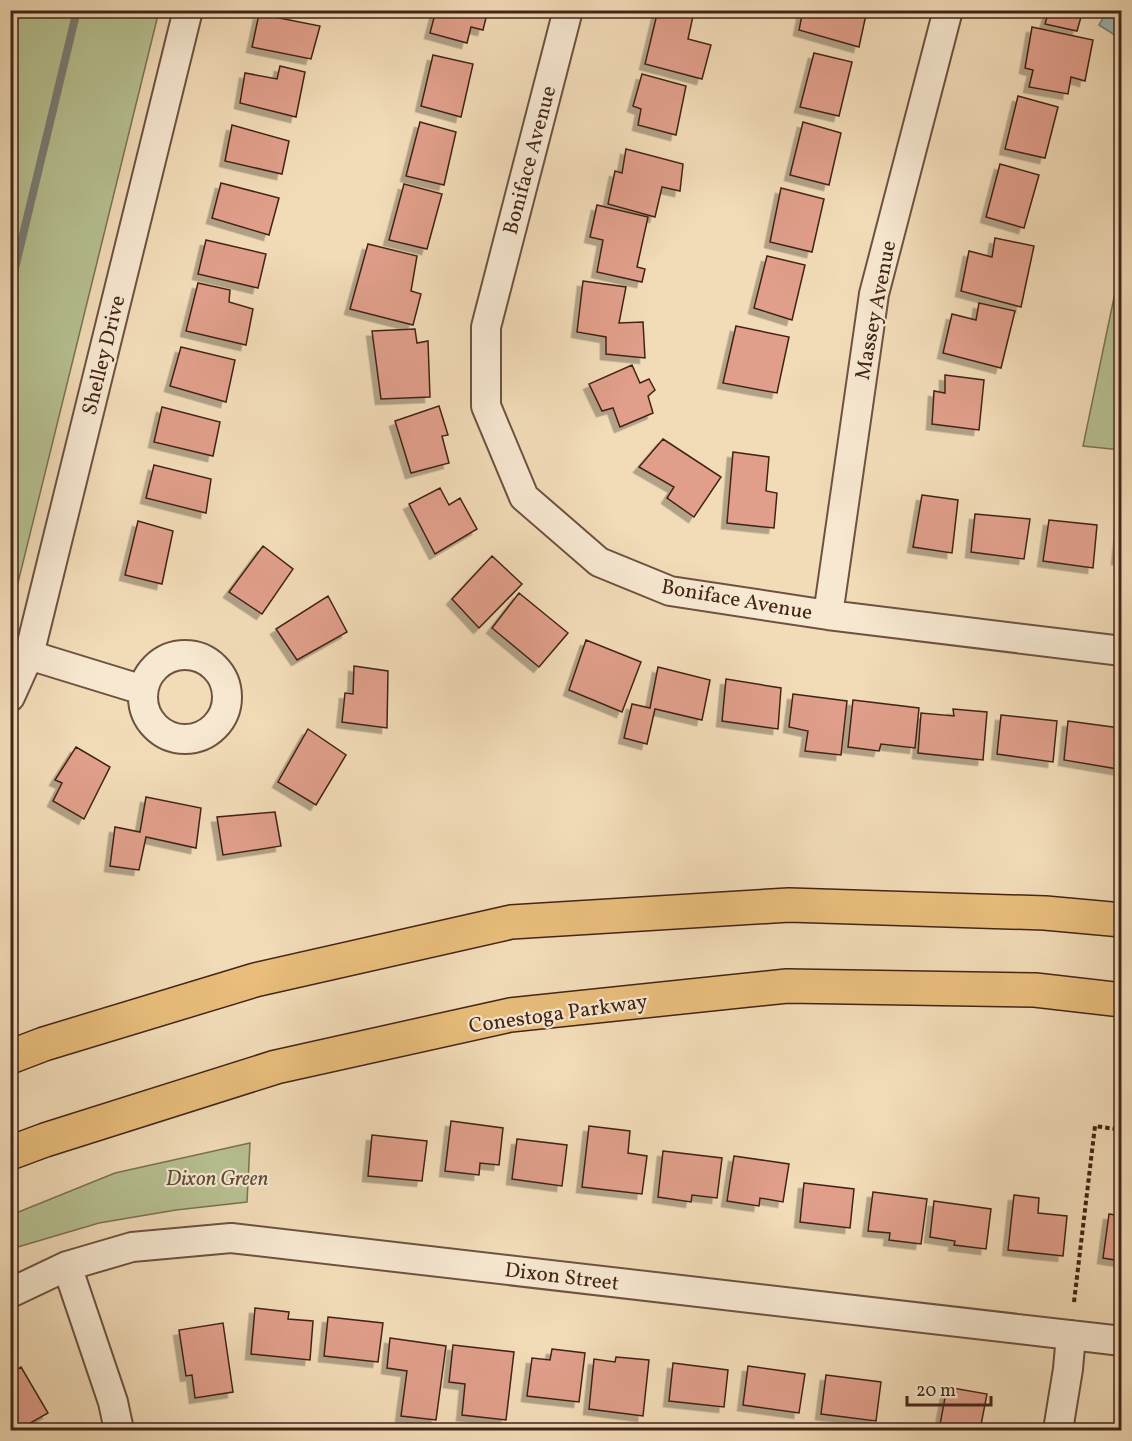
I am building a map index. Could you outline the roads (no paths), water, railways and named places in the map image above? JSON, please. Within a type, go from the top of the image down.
[{"type":"highway","points":[[10,1057],[44,1044],[255,980],[511,922],[789,905],[1045,913],[1122,920]]},
{"type":"highway","name":"Conestoga Parkway","points":[[10,1153],[276,1067],[510,1015],[787,986],[1035,990],[1122,1000]]},
{"type":"street","name":"Shelley Drive","points":[[10,697],[29,655],[188,10]]},
{"type":"street","name":"Boniface Avenue","points":[[568,10],[486,327],[486,406],[524,497],[599,562],[670,591],[828,615],[1122,651]]},
{"type":"street","name":"Massey Avenue","points":[[828,615],[874,294],[948,10]]},
{"type":"street","points":[[29,655],[143,690]]},
{"type":"street","name":"Dixon Street","points":[[10,1293],[67,1266],[132,1247],[231,1238],[1122,1341]]},
{"type":"street","points":[[67,1266],[113,1402],[119,1431]]},
{"type":"street","points":[[1058,1431],[1071,1335]]},
{"type":"water","points":[[1107,11],[1121,11],[1121,26],[1116,36],[1099,25]]},
{"type":"waterway","points":[[10,289],[77,10]]},
{"type":"park label","name":"Dixon Green","points":[[217,1178]]}]
